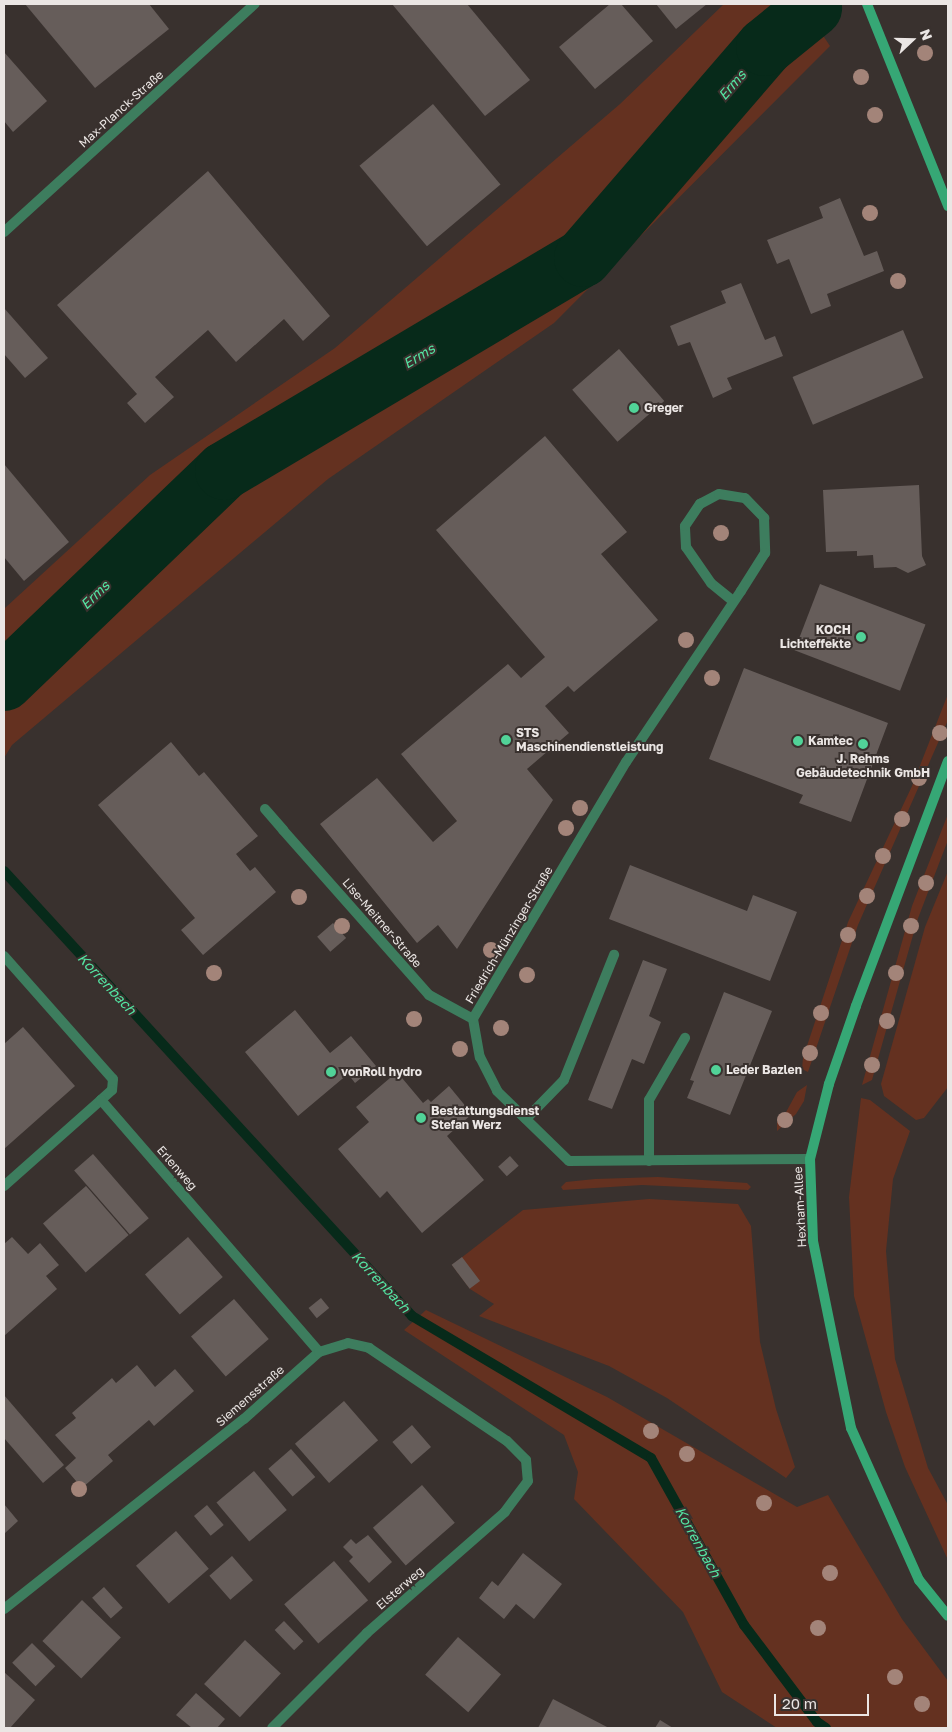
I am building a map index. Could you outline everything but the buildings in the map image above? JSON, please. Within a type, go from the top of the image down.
[{"type":"main road","points":[[867,4],[948,206]]},
{"type":"main road","name":"Hexham-Allee","points":[[948,761],[856,1006],[829,1084],[810,1159],[813,1241],[851,1428],[919,1580],[948,1616]]},
{"type":"street","name":"Max-Planck-Straße","points":[[4,232],[256,4]]},
{"type":"street","name":"Friedrich-Münzinger-Straße","points":[[733,601],[711,583],[686,547],[685,526],[700,504],[719,494],[745,498],[764,518],[765,552],[733,601],[626,762],[473,1019],[480,1056],[497,1091],[568,1161],[810,1159]]},
{"type":"street","name":"Lise-Meitner-Straße","points":[[265,809],[429,995],[473,1019]]},
{"type":"street","points":[[526,1120],[564,1080],[614,955]]},
{"type":"street","points":[[4,956],[113,1079],[112,1090],[4,1186]]},
{"type":"street","points":[[649,1160],[649,1100],[685,1038]]},
{"type":"street","name":"Erlenweg","points":[[101,1100],[319,1352]]},
{"type":"street","name":"Siemensstraße","points":[[4,1609],[238,1424],[319,1352],[348,1343],[369,1348],[507,1441],[526,1460]]},
{"type":"street","name":"Elsterweg","points":[[272,1728],[368,1633],[505,1512],[528,1482],[526,1460]]},
{"type":"shaded area","points":[[724,4],[802,4],[830,46],[554,323],[328,479],[12,745],[4,758],[5,608],[150,475],[335,348],[620,104]]},
{"type":"shaded area","points":[[948,694],[948,720],[858,925],[808,1072],[802,1069],[803,1058],[848,922],[912,786]]},
{"type":"shaded area","points":[[948,814],[948,840],[917,921],[872,1080],[862,1085],[912,906]]},
{"type":"shaded area","points":[[948,871],[948,1087],[924,1118],[916,1120],[884,1096],[881,1084],[925,927]]},
{"type":"shaded area","points":[[807,1085],[804,1101],[796,1114],[777,1131],[777,1122],[785,1114],[797,1092]]},
{"type":"shaded area","points":[[861,1098],[870,1100],[910,1131],[893,1179],[886,1251],[895,1359],[928,1468],[948,1505],[948,1560],[905,1467],[886,1412],[854,1296],[849,1197]]},
{"type":"shaded area","points":[[658,1177],[747,1183],[751,1187],[748,1190],[642,1185],[563,1190],[561,1187],[566,1182],[595,1179]]},
{"type":"shaded area","points":[[649,1199],[738,1204],[751,1226],[760,1342],[776,1409],[795,1467],[786,1478],[667,1398],[609,1366],[479,1316],[494,1304],[470,1289],[452,1265],[523,1210]]},
{"type":"shaded area","points":[[426,1310],[607,1397],[797,1507],[828,1495],[902,1619],[948,1681],[948,1728],[777,1728],[722,1692],[683,1612],[574,1499],[578,1472],[564,1435],[404,1330]]},
{"type":"waterway","name":"Erms","points":[[4,682],[224,471],[583,258],[765,47],[813,8]]},
{"type":"waterway","name":"Korrenbach","points":[[4,871],[412,1316],[651,1458],[744,1625],[817,1722],[826,1728]]},
{"type":"place","name":"Greger","points":[[634,408]]},
{"type":"place","name":"KOCH Lichteffekte","points":[[861,637]]},
{"type":"place","name":"STS Maschinendienstleistung","points":[[506,740]]},
{"type":"place","name":"Kamtec","points":[[798,741]]},
{"type":"place","name":"J. Rehms Gebäudetechnik GmbH","points":[[863,744]]},
{"type":"place","name":"Leder Bazlen","points":[[716,1070]]},
{"type":"place","name":"vonRoll hydro","points":[[331,1072]]},
{"type":"place","name":"Bestattungsdienst Stefan Werz","points":[[421,1118]]}]
